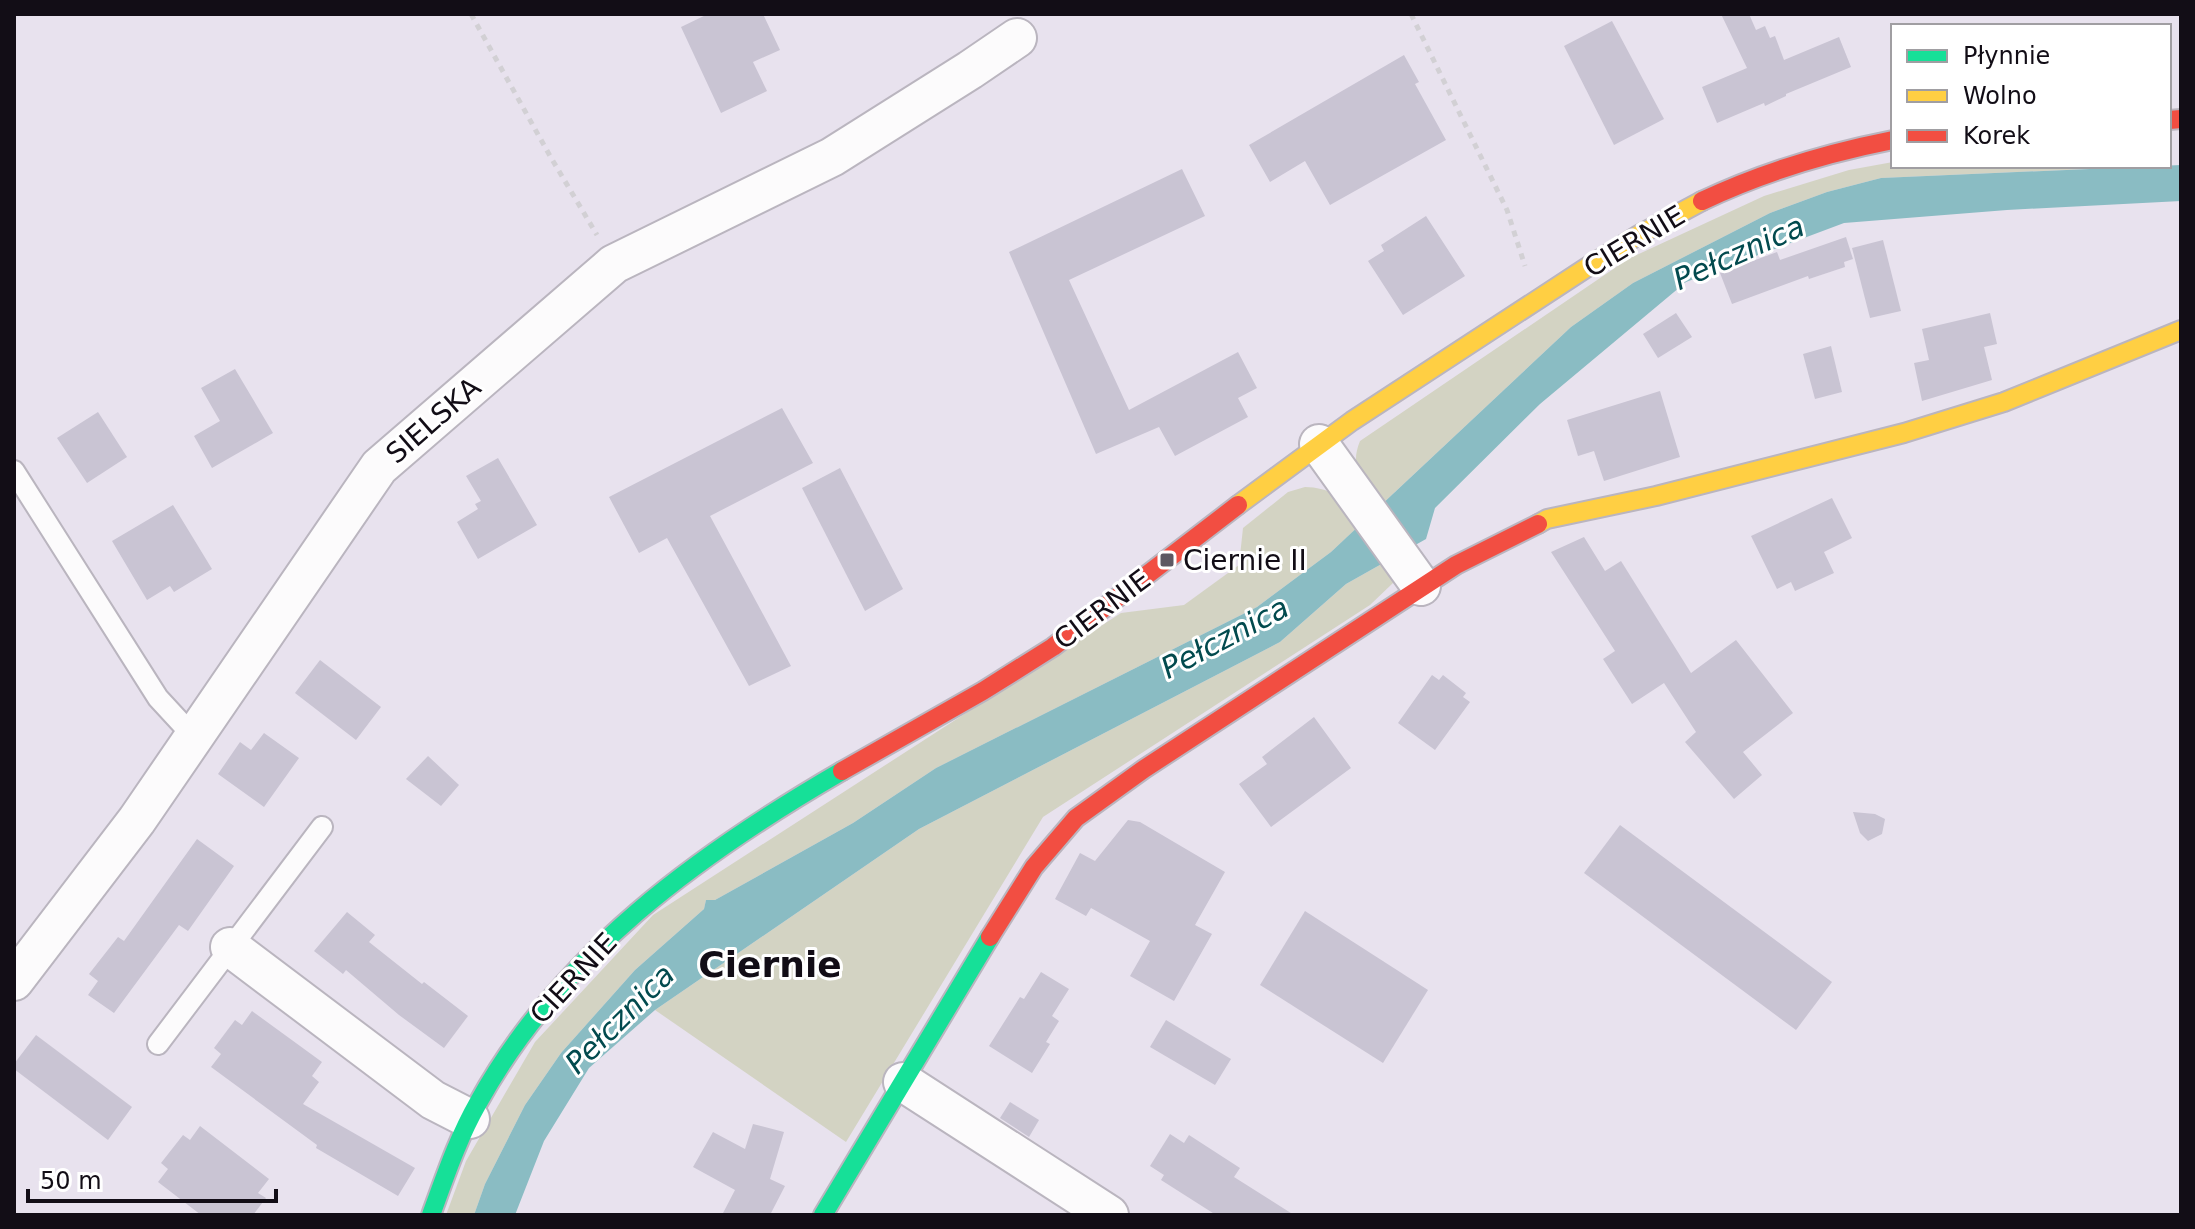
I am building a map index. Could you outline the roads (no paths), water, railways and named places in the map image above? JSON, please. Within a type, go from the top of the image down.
[{"type":"street","name":"SIELSKA","points":[[14,981],[137,820],[379,467],[614,264],[832,157],[1017,38]]},
{"type":"street","name":"CIERNIE","points":[[431,1215],[470,1119],[522,1033],[567,980],[625,923],[693,865],[803,793],[1041,656],[1319,444],[1621,246],[1689,207],[1758,177],[1845,149],[1891,140]]},
{"type":"street","points":[[823,1215],[1011,902],[1034,867],[1076,818],[1411,572],[1456,565],[1547,519],[1656,496],[1904,433],[2004,402],[2181,330]]},
{"type":"street","points":[[1319,444],[1411,572]]},
{"type":"street","points":[[230,947],[433,1100],[470,1119]]},
{"type":"street","points":[[903,1082],[1109,1215]]},
{"type":"lane","points":[[14,471],[158,698],[194,737]]},
{"type":"lane","points":[[158,1044],[322,827]]},
{"type":"water","name":"Pełcznica","points":[[2171,165],[2181,165],[2181,201],[1844,223],[1686,282],[1540,404],[1435,508],[1426,539],[1346,584],[1280,642],[919,829],[655,1010],[589,1068],[544,1141],[515,1215],[474,1215],[485,1184],[525,1105],[561,1053],[635,970],[704,909],[706,900],[715,900],[853,823],[936,768],[1257,607],[1331,552],[1571,327],[1633,283],[1770,213],[1827,192],[1881,178],[2171,168]]},
{"type":"place","name":"Ciernie II","points":[[1167,560]]},
{"type":"district","name":"Ciernie","points":[[770,964]]}]
